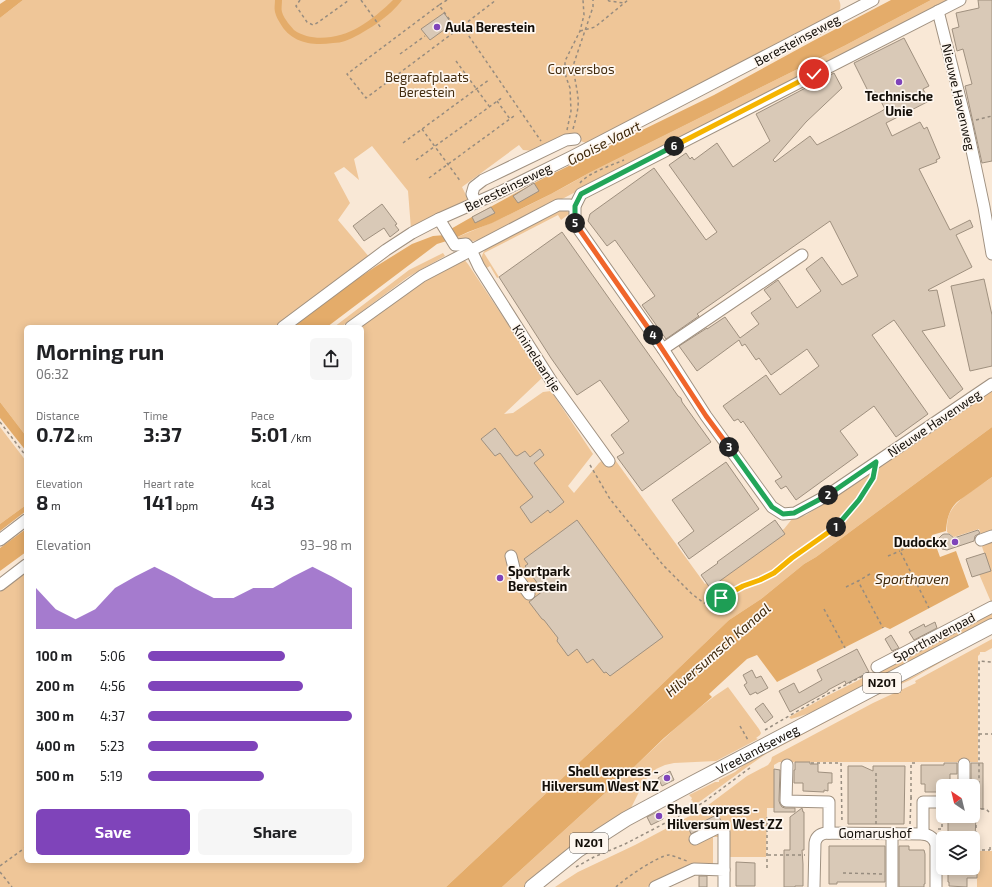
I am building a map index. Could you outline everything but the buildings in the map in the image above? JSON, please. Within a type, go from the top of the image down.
[{"type":"main road","name":"Vreelandseweg","points":[[532,887],[578,850],[626,819],[992,626]]},
{"type":"street","name":"Beresteinseweg","points":[[286,325],[386,250],[412,233],[573,156],[873,0]]},
{"type":"street","points":[[354,325],[462,246],[558,205],[569,204],[575,206],[581,194],[960,0]]},
{"type":"street","name":"Nieuwe Havenweg","points":[[938,11],[989,218],[992,254]]},
{"type":"street","points":[[476,203],[472,194],[474,187],[483,180],[571,139],[573,156]]},
{"type":"street","name":"Nieuwe Havenweg","points":[[575,206],[575,224],[663,349],[706,416],[772,507],[783,514],[794,513],[828,495],[992,384]]},
{"type":"street","name":"Kininelaantje","points":[[439,219],[445,230],[462,246],[479,267],[552,382],[609,461]]},
{"type":"street","points":[[663,349],[802,255]]},
{"type":"street","points":[[0,540],[24,522]]},
{"type":"street","points":[[981,540],[992,536]]},
{"type":"street","points":[[511,556],[516,576],[529,594]]},
{"type":"street","points":[[0,585],[24,567]]},
{"type":"street","name":"Sporthavenpad","points":[[877,667],[992,607]]},
{"type":"street","points":[[964,764],[964,779]]},
{"type":"street","points":[[787,765],[786,801],[829,802],[829,833]]},
{"type":"street","points":[[923,834],[923,802],[936,802]]},
{"type":"street","points":[[695,839],[716,828],[721,828],[724,832],[724,887]]},
{"type":"street","name":"Gomarushof","points":[[814,887],[814,855],[817,838],[824,833],[842,833],[927,834],[935,840],[936,845],[936,887]]},
{"type":"street","points":[[892,834],[892,887]]},
{"type":"street","points":[[655,887],[694,869],[724,870]]},
{"type":"path","points":[[300,0],[296,6],[307,22],[312,25],[349,0]]},
{"type":"path","points":[[360,0],[380,28]]},
{"type":"path","points":[[447,0],[347,74],[366,98],[496,0]]},
{"type":"path","points":[[583,0],[584,16],[580,31],[566,61],[565,69],[570,88],[571,111],[566,134],[571,139],[578,110],[578,98],[573,71],[574,63],[593,7],[593,0]]},
{"type":"path","points":[[608,0],[624,3]]},
{"type":"path","points":[[580,31],[595,28],[628,0]]},
{"type":"path","points":[[439,5],[457,30]]},
{"type":"path","points":[[462,26],[543,143],[545,150]]},
{"type":"path","points":[[400,54],[425,36]]},
{"type":"path","points":[[456,61],[489,106]]},
{"type":"path","points":[[402,143],[490,79]]},
{"type":"path","points":[[416,160],[503,97]]},
{"type":"path","points":[[497,101],[510,119]]},
{"type":"path","points":[[429,178],[514,116]]},
{"type":"path","points":[[966,122],[992,116]]},
{"type":"path","points":[[422,129],[461,182]]},
{"type":"path","points":[[0,422],[24,453]]},
{"type":"path","points":[[590,465],[610,499],[663,565],[692,594],[704,603],[721,598],[743,586],[774,573],[792,558],[835,528],[859,500],[873,478],[876,462]]},
{"type":"path","points":[[888,556],[909,546]]},
{"type":"path","points":[[900,551],[929,608]]},
{"type":"path","points":[[846,587],[870,574]]},
{"type":"path","points":[[858,581],[883,628]]},
{"type":"path","points":[[824,609],[845,648]]},
{"type":"path","points":[[989,812],[986,809],[979,809],[979,662],[992,662]]},
{"type":"path","points":[[765,730],[827,694],[846,686],[877,667]]},
{"type":"path","points":[[740,726],[746,736]]},
{"type":"path","points":[[979,734],[992,734]]},
{"type":"path","points":[[810,763],[842,764],[842,833]]},
{"type":"path","points":[[911,798],[911,763],[917,763]]},
{"type":"path","name":"Vreelandseweg","points":[[574,868],[694,808],[754,764]]},
{"type":"path","points":[[876,773],[876,834]]},
{"type":"path","points":[[767,817],[767,868]]},
{"type":"path","points":[[0,866],[24,848]]},
{"type":"path","points":[[980,850],[991,849]]},
{"type":"path","points":[[616,887],[622,881],[661,857],[671,855],[692,864],[694,869]]},
{"type":"path","points":[[767,855],[814,855]]},
{"type":"path","points":[[0,872],[12,887]]},
{"type":"path","points":[[842,873],[891,874]]},
{"type":"green space","points":[[23,0],[839,0],[840,2],[840,7],[836,16],[589,144],[572,138],[544,152],[523,150],[519,145],[462,187],[468,199],[466,204],[411,229],[408,191],[372,146],[354,159],[359,180],[344,167],[334,173],[350,203],[338,220],[370,258],[278,325],[24,325],[24,433],[0,402],[0,18]]},
{"type":"green space","points":[[931,0],[950,0],[532,213],[496,234],[474,241],[453,239],[530,205],[589,173],[844,46]]},
{"type":"green space","points":[[560,210],[569,212],[569,214],[561,220],[558,215],[484,253],[499,277],[497,278],[490,266],[485,269],[482,259],[483,254],[486,249]]},
{"type":"green space","points":[[443,253],[445,256],[408,277],[344,325],[337,325],[409,270]]},
{"type":"green space","name":"Sportpark Berestein","points":[[462,257],[543,377],[504,414],[513,413],[543,392],[551,391],[593,454],[568,486],[574,493],[599,463],[610,454],[705,584],[784,529],[792,519],[806,515],[992,390],[992,427],[816,557],[804,564],[761,599],[729,620],[446,887],[0,887],[0,588],[24,570],[24,863],[364,863],[363,325],[416,287]]},
{"type":"green space","points":[[0,427],[24,458],[24,506],[0,524]]},
{"type":"green space","points":[[992,477],[992,530],[989,533],[992,542],[991,602],[979,574],[990,570],[979,538],[982,537],[979,529],[954,537],[947,532],[947,529],[949,516],[954,506]]},
{"type":"green space","points":[[992,610],[992,620],[829,705],[791,719],[789,717],[827,696]]},
{"type":"green space","points":[[992,631],[992,634],[910,680],[879,694],[766,754],[702,800],[688,809],[687,808],[693,801],[689,795],[715,782],[719,782],[719,780],[735,772],[755,756],[880,691],[926,670],[949,654]]},
{"type":"green space","points":[[992,639],[992,648],[985,652],[980,652],[978,656],[978,762],[779,762],[774,765],[774,808],[767,808],[766,857],[728,858],[727,833],[718,814],[689,829],[696,843],[717,833],[721,837],[713,837],[713,864],[697,864],[647,887],[555,887],[578,872],[635,845],[703,809],[747,776],[768,765],[772,757],[873,703],[916,683],[915,681]]},
{"type":"green space","points":[[728,687],[759,729],[761,733],[756,738],[758,739],[716,761],[674,763],[656,769],[645,780],[628,814],[539,873],[524,887],[502,887],[683,721]]},
{"type":"green space","points":[[980,851],[992,851],[992,887],[977,887],[977,875],[980,875]]},
{"type":"water","points":[[6,0],[23,0],[0,18],[0,4]]},
{"type":"water","points":[[275,0],[282,0],[282,13],[294,30],[309,37],[326,38],[352,31],[372,18],[393,0],[402,0],[384,18],[360,34],[342,42],[317,44],[303,42],[296,39],[285,30],[275,13]]},
{"type":"water","name":"Gooise Vaart","points":[[891,0],[931,0],[844,46],[589,173],[551,194],[492,223],[437,244],[330,325],[296,325],[345,287],[412,244],[433,236],[445,235],[449,230],[538,181],[714,95]]},
{"type":"water","points":[[0,402],[24,433],[24,448],[0,418]]},
{"type":"water","points":[[992,427],[992,477],[954,505],[948,516],[946,531],[932,535],[940,557],[956,551],[969,587],[890,629],[885,627],[777,682],[757,655],[747,659],[709,694],[712,697],[664,738],[502,887],[446,887],[729,620],[761,599],[804,564],[816,557]]},
{"type":"water","points":[[24,506],[24,513],[0,531],[0,524]]},
{"type":"water","points":[[24,530],[24,553],[0,571],[0,548]]},
{"type":"place","name":"Aula Berestein","points":[[437,27]]},
{"type":"place","name":"Technische Unie","points":[[899,82]]},
{"type":"place","name":"Dudockx","points":[[955,542]]},
{"type":"place","name":"Sportpark Berestein","points":[[500,578]]},
{"type":"place","name":"Shell express - Hilversum West NZ","points":[[667,778]]},
{"type":"place","name":"Shell express - Hilversum West ZZ","points":[[659,816]]},
{"type":"route","points":[[721,598],[743,586],[774,573],[792,558],[835,528],[859,500],[873,478],[876,462],[828,495],[794,513],[783,514],[772,507],[706,416],[663,349],[575,224],[574,210],[581,194],[814,74]]},
{"type":"park label","name":"Corversbos","points":[[581,69]]},
{"type":"park label","name":"Begraafplaats Berestein","points":[[427,84]]},
{"type":"water label","name":"Sporthaven","points":[[912,579]]},
{"type":"water label","name":"Hilversumsch Kanaal","points":[[718,650]]}]
